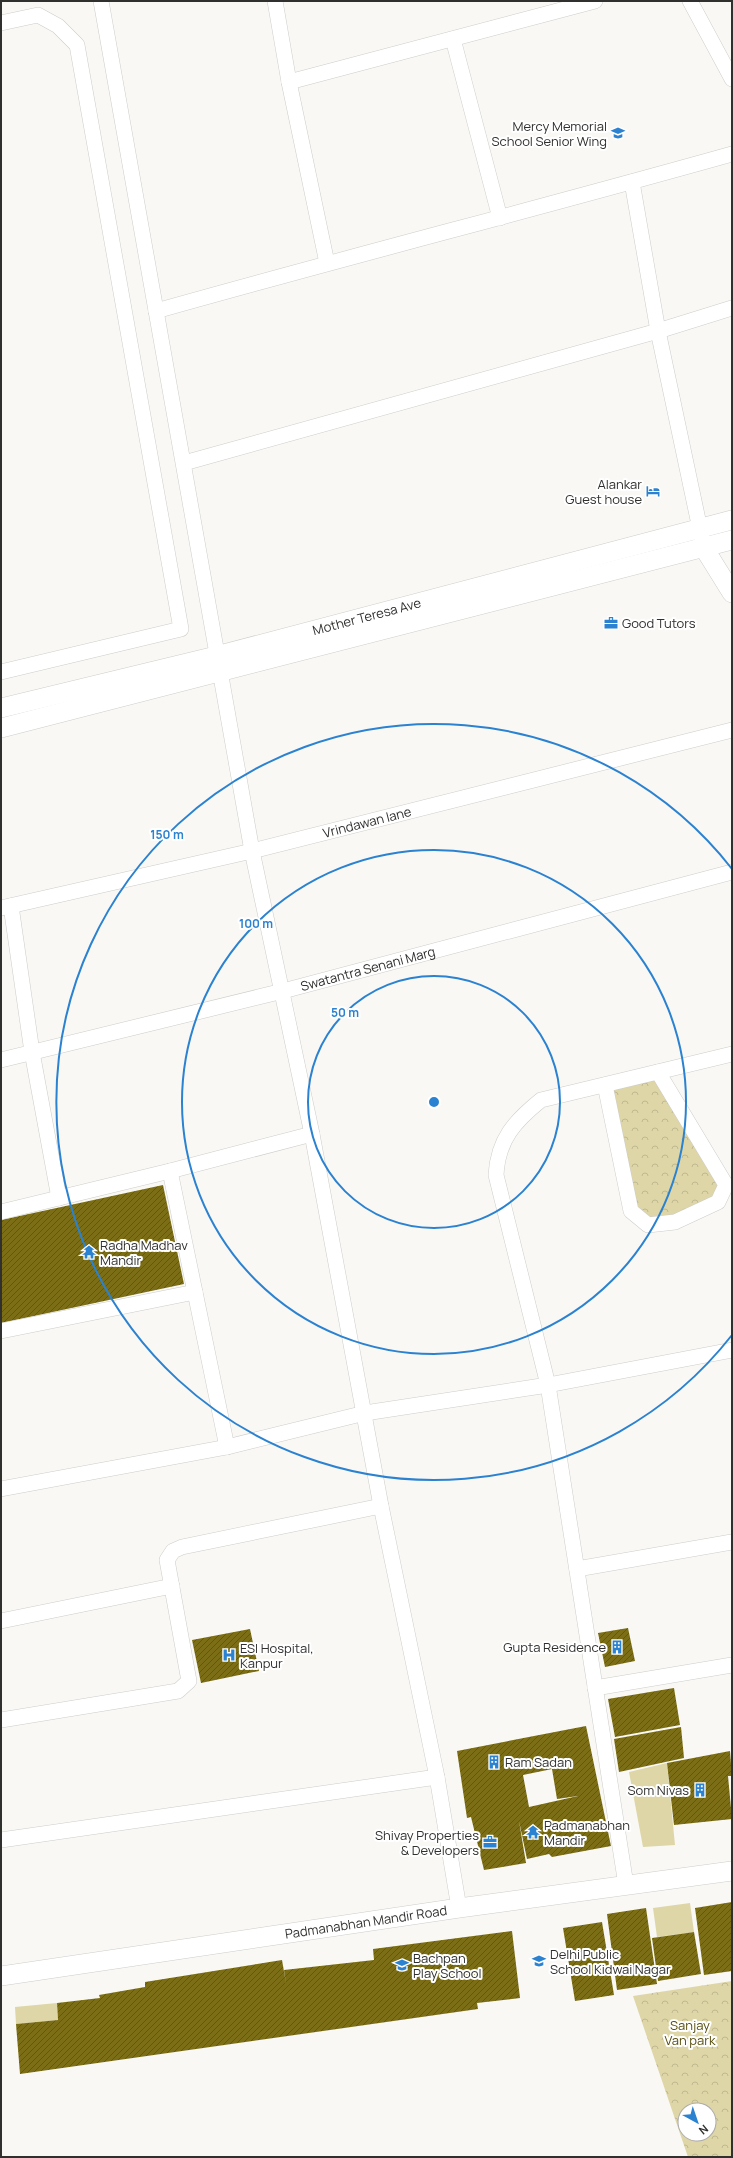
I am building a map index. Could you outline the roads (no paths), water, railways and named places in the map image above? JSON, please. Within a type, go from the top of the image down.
[{"type":"street","points":[[101,1],[252,851],[283,991],[312,1134],[365,1413],[381,1506],[437,1777],[460,1908]]},
{"type":"street","points":[[275,1],[327,263]]},
{"type":"street","points":[[290,82],[595,1]]},
{"type":"street","points":[[690,1],[732,79]]},
{"type":"street","points":[[1,23],[38,14],[58,26],[77,45],[181,630],[1,672]]},
{"type":"street","points":[[453,39],[500,218]]},
{"type":"street","points":[[156,311],[327,263],[500,218],[732,154]]},
{"type":"street","points":[[632,182],[658,331],[704,548],[732,594]]},
{"type":"street","points":[[184,464],[658,331],[732,308]]},
{"type":"street","name":"Mother Teresa Ave","points":[[1,708],[218,664],[732,520]]},
{"type":"street","points":[[1,728],[218,664],[704,548],[732,540]]},
{"type":"street","name":"Vrindawan lane","points":[[6,907],[252,851],[732,730]]},
{"type":"street","name":"Swatantra Senani Marg","points":[[1,1060],[283,991],[732,872]]},
{"type":"street","points":[[6,907],[58,1198]]},
{"type":"street","points":[[626,1886],[548,1385],[496,1175],[497,1158],[506,1137],[518,1119],[541,1100],[732,1054]]},
{"type":"street","points":[[605,1085],[631,1211],[648,1225],[674,1222],[718,1202],[726,1186],[658,1072]]},
{"type":"street","points":[[1,1212],[170,1171],[312,1134]]},
{"type":"street","points":[[170,1171],[227,1447]]},
{"type":"street","points":[[1,1331],[195,1292]]},
{"type":"street","points":[[1,1490],[227,1447],[365,1413],[548,1385],[732,1350]]},
{"type":"street","points":[[1,1720],[178,1691],[183,1688],[189,1681],[167,1560],[173,1551],[182,1546],[381,1506]]},
{"type":"street","points":[[577,1569],[732,1542]]},
{"type":"street","points":[[1,1621],[172,1586]]},
{"type":"street","points":[[595,1688],[732,1665]]},
{"type":"street","points":[[1,1840],[437,1777]]},
{"type":"street","name":"Padmanabhan Mandir Road","points":[[1,1976],[460,1908],[732,1871]]},
{"type":"place","name":"Mercy Memorial School Senior Wing","points":[[618,133]]},
{"type":"place","name":"Alankar Guest house","points":[[653,491]]},
{"type":"place","name":"Good Tutors","points":[[611,623]]},
{"type":"place","name":"Radha Madhav Mandir","points":[[89,1252]]},
{"type":"place","name":"Gupta Residence","points":[[617,1647]]},
{"type":"place","name":"ESI Hospital, Kanpur","points":[[229,1655]]},
{"type":"place","name":"Ram Sadan","points":[[494,1762]]},
{"type":"place","name":"Som Nivas","points":[[700,1790]]},
{"type":"place","name":"Padmanabhan Mandir","points":[[533,1832]]},
{"type":"place","name":"Shivay Properties & Developers","points":[[490,1842]]},
{"type":"place","name":"Delhi Public School Kidwai Nagar","points":[[539,1961]]},
{"type":"place","name":"Bachpan Play School","points":[[402,1965]]},
{"type":"park label","name":"Sanjay Van park","points":[[690,2032]]}]
